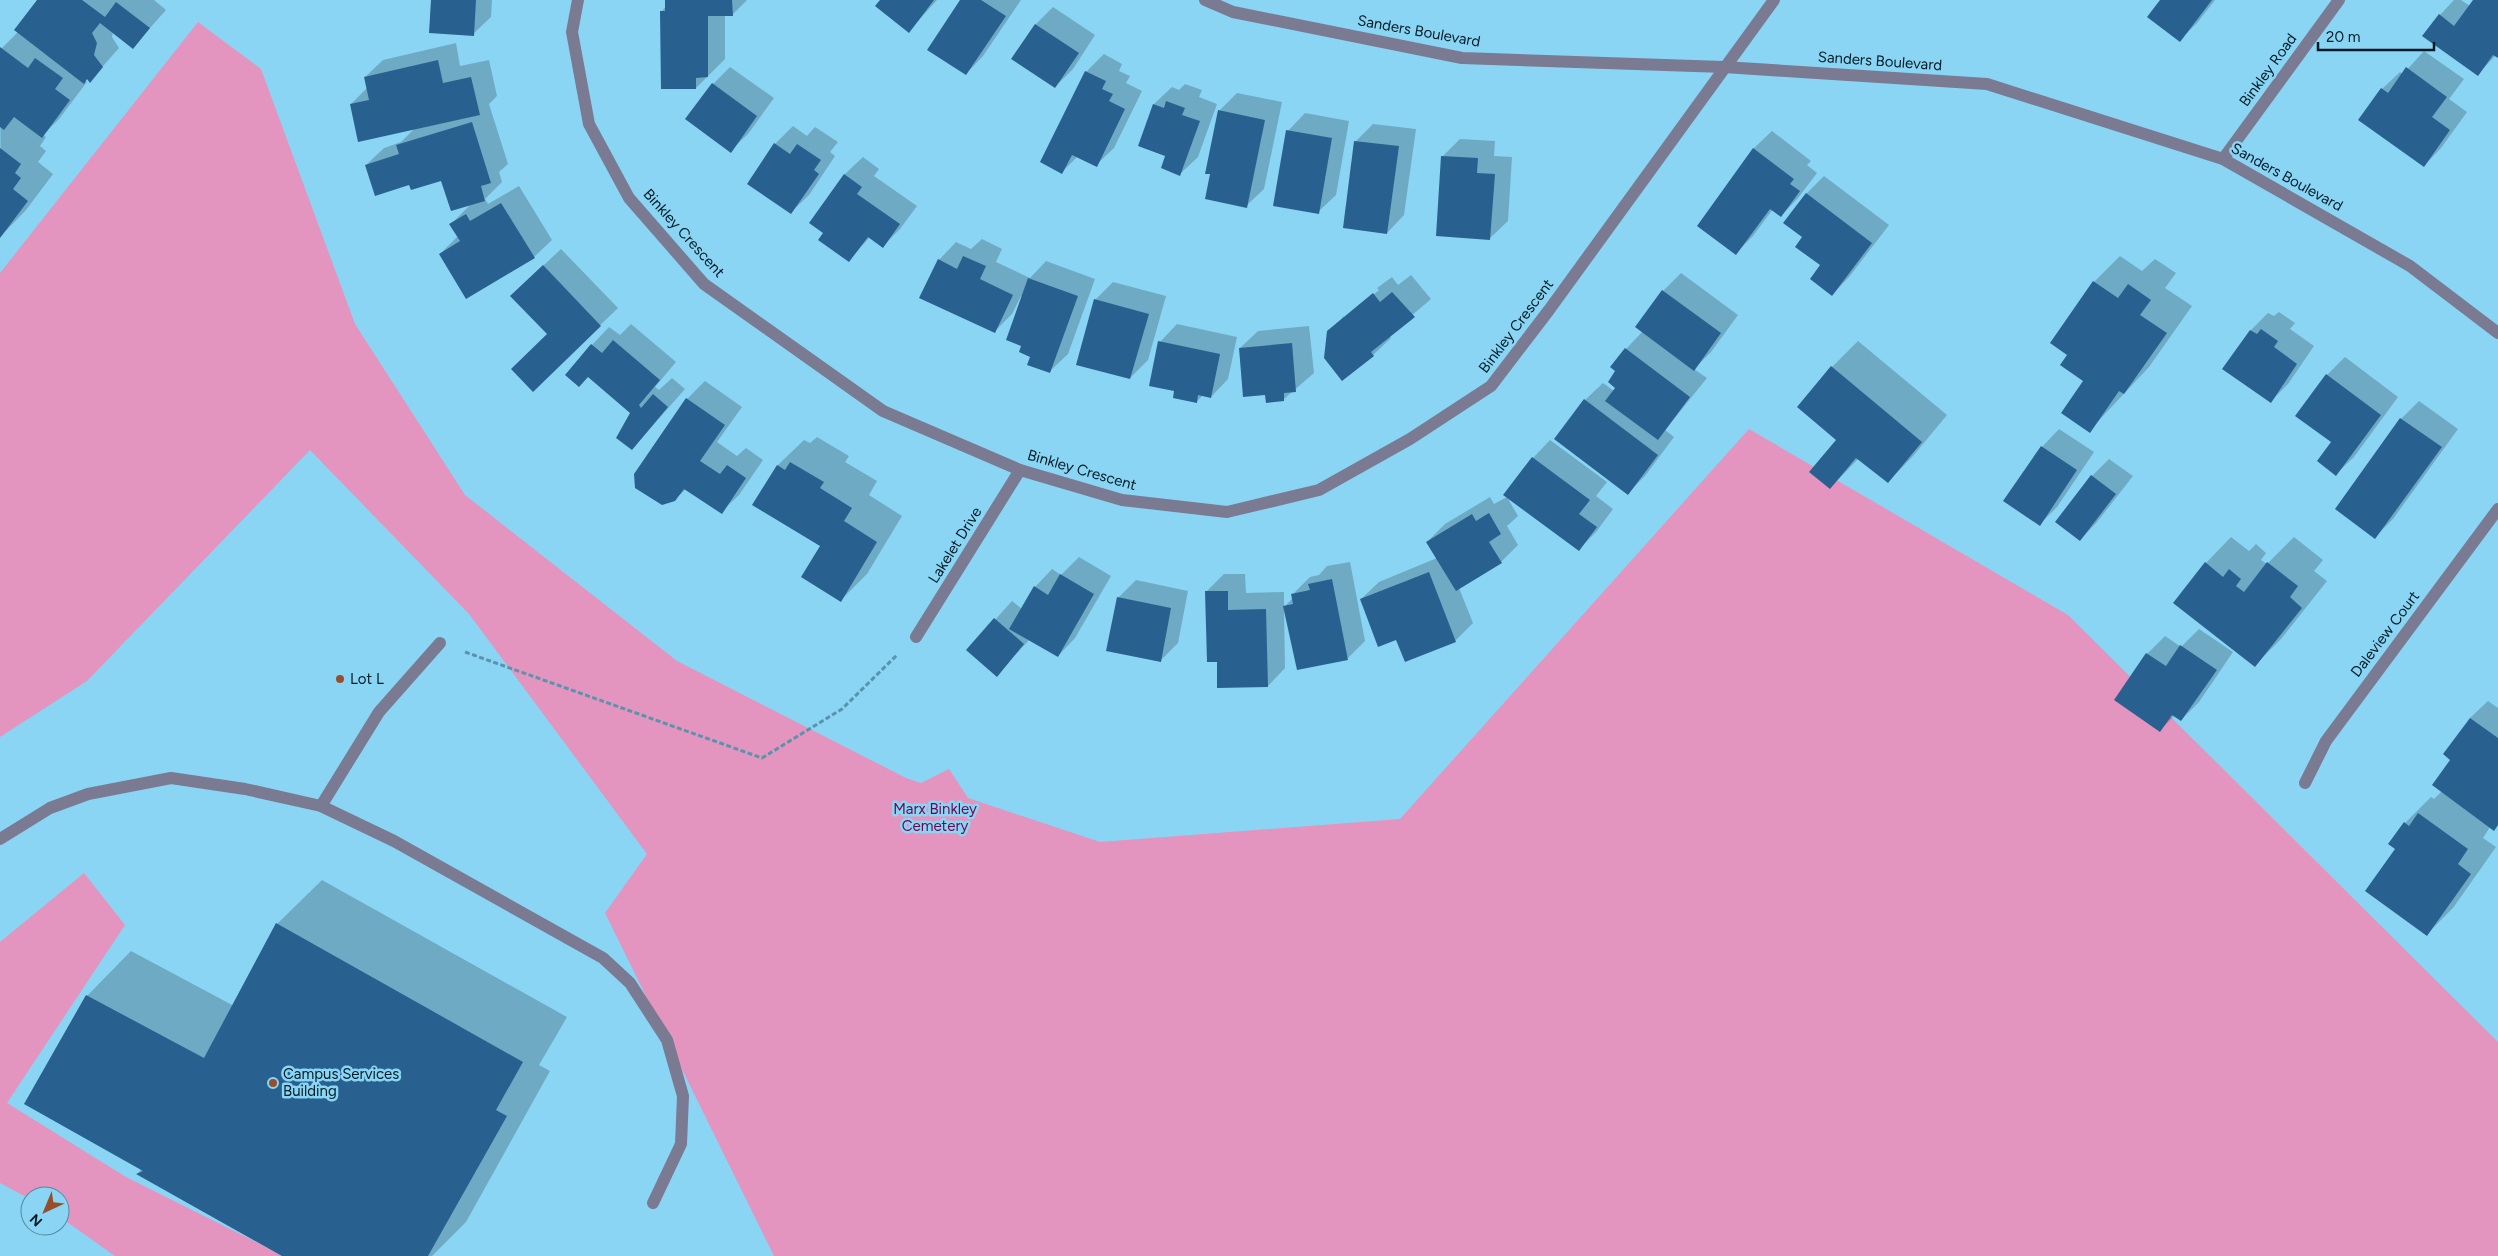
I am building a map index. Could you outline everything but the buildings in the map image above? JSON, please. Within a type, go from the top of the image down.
[{"type":"street","name":"Binkley Crescent","points":[[578,0],[572,32],[589,124],[629,198],[704,284],[883,411],[1020,470],[1122,500],[1227,512],[1319,490],[1393,448],[1492,386],[1550,310],[1724,66],[1774,0]]},
{"type":"street","name":"Sanders Boulevard","points":[[1205,0],[1233,12],[1462,58],[1724,66],[1988,84],[2223,159],[2410,266],[2498,333]]},
{"type":"street","name":"Binkley Road","points":[[2223,159],[2339,0]]},
{"type":"street","name":"Lakelet Drive","points":[[916,636],[1020,470]]},
{"type":"street","name":"Daleview Court","points":[[2305,783],[2326,741],[2498,509]]},
{"type":"street","points":[[321,806],[379,712],[440,643]]},
{"type":"street","points":[[0,839],[50,808],[88,794],[171,778],[245,789],[321,806],[394,841],[603,958],[630,983],[667,1040],[683,1096],[681,1144],[653,1203]]},
{"type":"path","points":[[440,643],[762,758],[842,709],[916,636]]},
{"type":"green space","name":"Marx Binkley Cemetery","points":[[198,22],[261,69],[355,324],[465,495],[677,661],[906,778],[921,783],[949,769],[968,798],[1100,842],[1400,819],[1749,429],[2068,615],[2498,1042],[2498,1256],[774,1256],[605,913],[647,854],[469,614],[310,450],[87,681],[0,737],[0,273]]},
{"type":"green space","points":[[84,873],[125,925],[7,1103],[126,1177],[284,1256],[115,1256],[70,1224],[70,1186],[20,1186],[20,1194],[0,1183],[0,942]]},
{"type":"place","name":"Lot L","points":[[340,679]]},
{"type":"place","name":"Campus Services Building","points":[[273,1083]]}]
